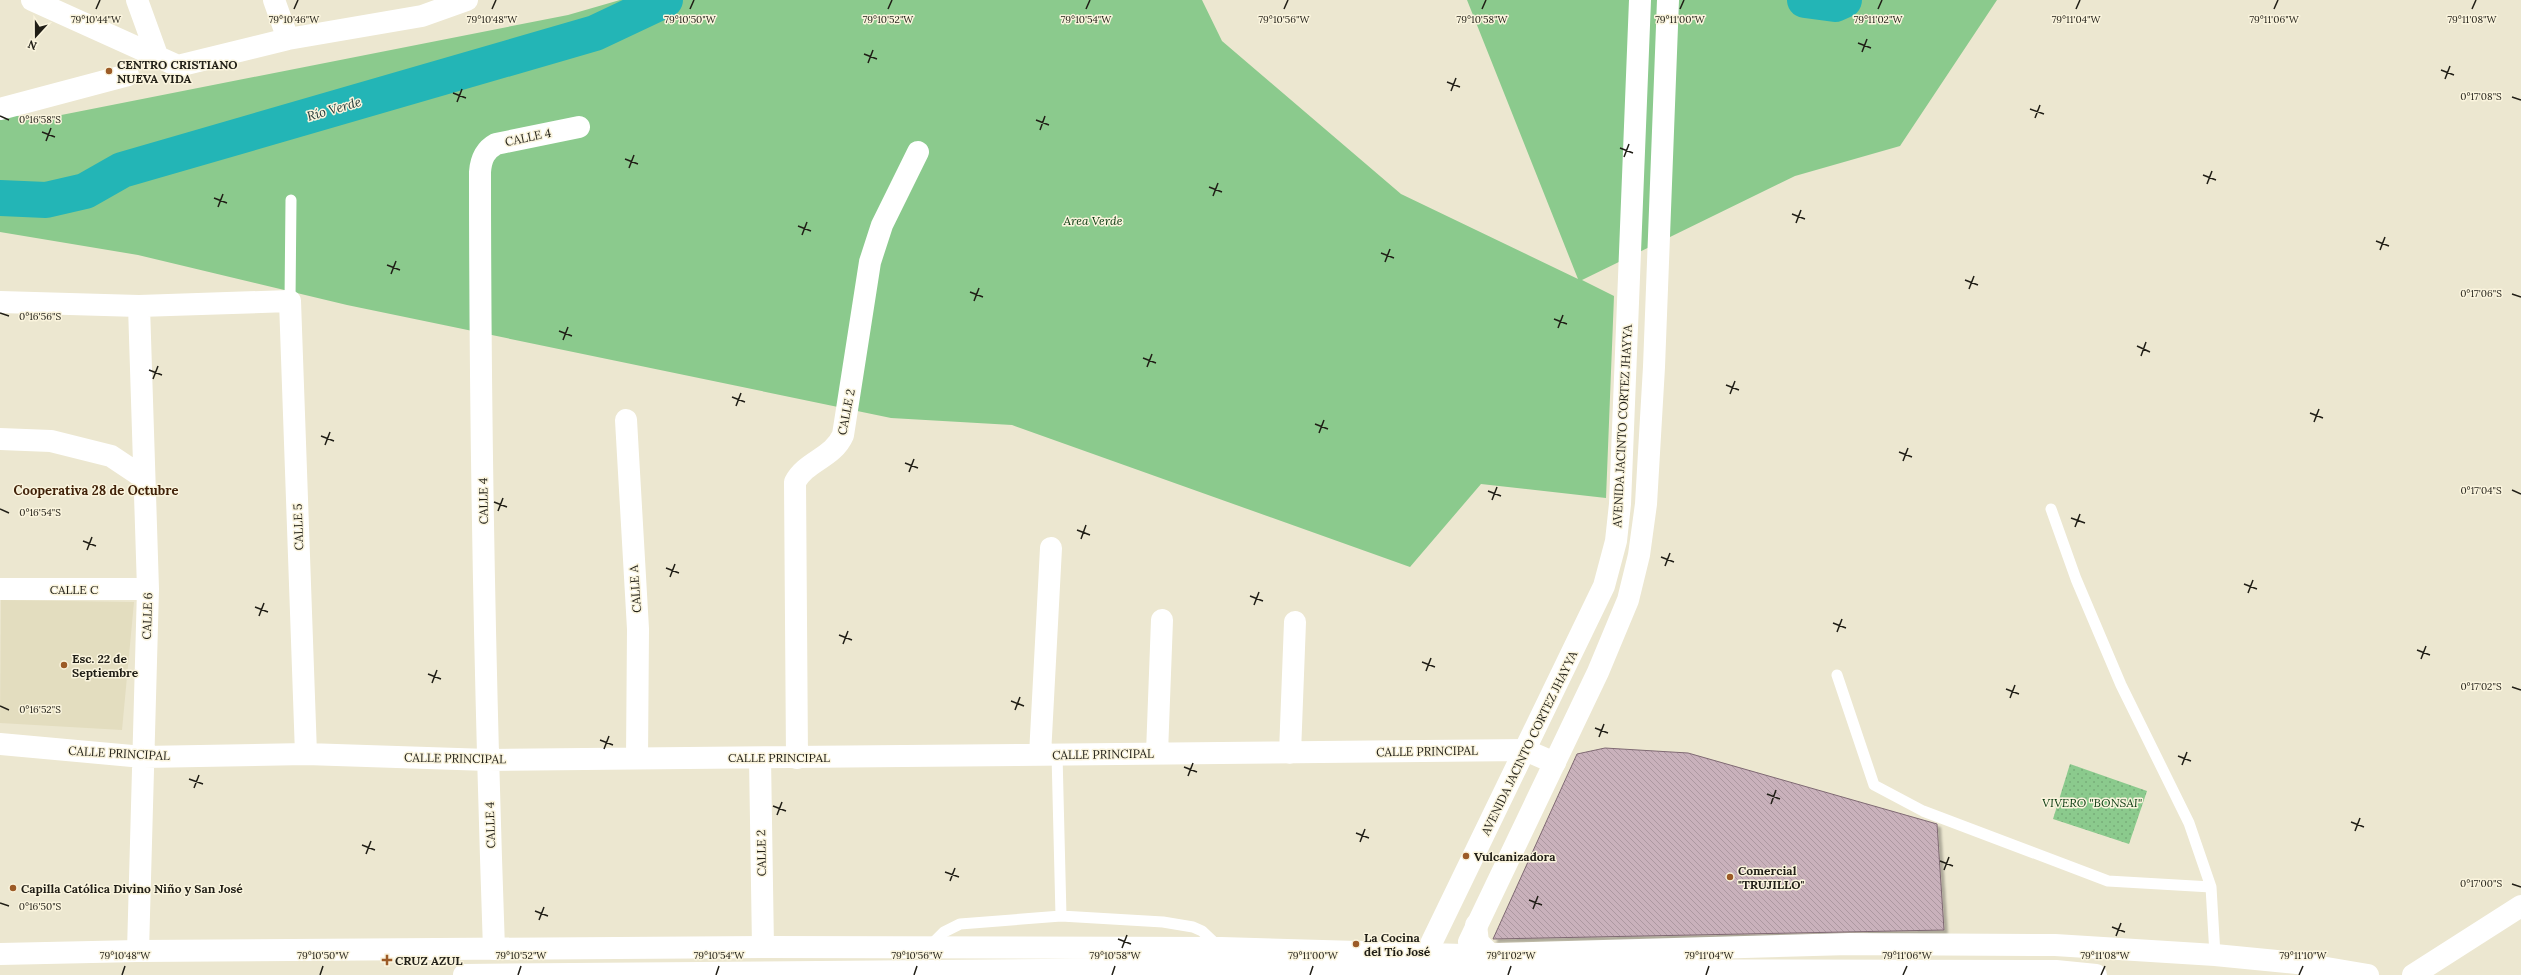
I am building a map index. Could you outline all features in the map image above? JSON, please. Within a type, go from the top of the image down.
[{"type":"main road","points":[[32,0],[178,66],[288,39],[422,16],[467,0]]},
{"type":"main road","points":[[137,0],[158,58]]},
{"type":"main road","points":[[274,0],[288,39]]},
{"type":"main road","name":"AVENIDA JACINTO CORTEZ JHAYYA","points":[[1426,954],[1604,586],[1616,541],[1620,504],[1640,0]]},
{"type":"main road","points":[[1463,954],[1556,763],[1628,600],[1640,548],[1646,504],[1654,366],[1668,0]]},
{"type":"main road","points":[[0,109],[128,75]]},
{"type":"main road","name":"CALLE 4","points":[[494,949],[488,760],[480,346],[481,164],[490,147],[496,144],[579,126]]},
{"type":"main road","name":"CALLE 2","points":[[797,758],[795,482],[806,468],[833,451],[843,435],[870,262],[882,225],[918,152]]},
{"type":"main road","points":[[0,302],[139,306],[290,301]]},
{"type":"main road","name":"CALLE 5","points":[[290,301],[306,754]]},
{"type":"main road","name":"CALLE 6","points":[[138,951],[148,590],[139,306]]},
{"type":"main road","name":"CALLE A","points":[[626,420],[638,629],[637,758]]},
{"type":"main road","points":[[0,439],[51,441],[111,456],[144,478]]},
{"type":"main road","points":[[1048,755],[1051,548]]},
{"type":"main road","name":"CALLE C","points":[[0,589],[148,590]]},
{"type":"main road","points":[[1157,753],[1162,620]]},
{"type":"main road","points":[[1290,753],[1295,622]]},
{"type":"main road","name":"CALLE PRINCIPAL","points":[[0,744],[143,757],[306,754],[488,760],[1525,750],[1556,763]]},
{"type":"main road","name":"CALLE 2","points":[[760,758],[763,947]]},
{"type":"main road","points":[[2413,975],[2521,906]]},
{"type":"main road","points":[[1476,925],[1478,942],[1490,954]]},
{"type":"main road","points":[[0,954],[138,951],[763,947],[1221,948],[1426,954],[1490,954],[1849,944],[2062,946],[2215,955],[2297,963],[2368,975]]},
{"type":"main road","points":[[464,975],[1465,970],[1865,973],[2056,971],[2096,975]]},
{"type":"lane","points":[[290,301],[291,200]]},
{"type":"lane","points":[[2051,509],[2076,579],[2121,685],[2189,823],[2211,887],[2215,955]]},
{"type":"lane","points":[[1837,675],[1874,785],[1923,811],[2108,881],[2211,887]]},
{"type":"lane","points":[[1048,755],[1061,916]]},
{"type":"lane","points":[[927,948],[935,944],[944,932],[960,924],[1061,916],[1162,922],[1193,927],[1202,931],[1221,948]]},
{"type":"shaded area","name":"Esc. 22 de Septiembre","points":[[1,600],[134,602],[122,730],[0,723]]},
{"type":"green space","name":"Area Verde","points":[[620,0],[1202,0],[1222,41],[1401,194],[1578,279],[1467,0],[1997,0],[1900,146],[1795,176],[1582,280],[1614,296],[1606,498],[1481,484],[1410,567],[1012,425],[891,418],[347,305],[138,255],[0,232],[0,112],[36,120],[568,15]]},
{"type":"green space","name":"VIVERO \"BONSAI\"","points":[[2070,764],[2147,791],[2129,844],[2053,819]]},
{"type":"building","name":"Comercial \"TRUJILLO\"","points":[[1605,748],[1688,753],[1937,824],[1944,930],[1493,939],[1577,754]]},
{"type":"waterway","name":"Río Verde","points":[[0,198],[46,200],[85,191],[122,170],[595,33],[665,0]]},
{"type":"waterway","name":"Río Verde","points":[[1805,0],[1835,4],[1844,0]]},
{"type":"place","name":"CENTRO CRISTIANO NUEVA VIDA","points":[[109,71]]},
{"type":"place","name":"Esc. 22 de Septiembre","points":[[64,665]]},
{"type":"place","name":"Vulcanizadora","points":[[1466,856]]},
{"type":"place","name":"Comercial \"TRUJILLO\"","points":[[1730,877]]},
{"type":"place","name":"Capilla Católica Divino Niño y San José","points":[[13,888]]},
{"type":"place","name":"La Cocina del Tío José","points":[[1356,944]]},
{"type":"place","name":"CRUZ AZUL","points":[[387,960]]},
{"type":"district","name":"Cooperativa 28 de Octubre","points":[[96,490]]}]
